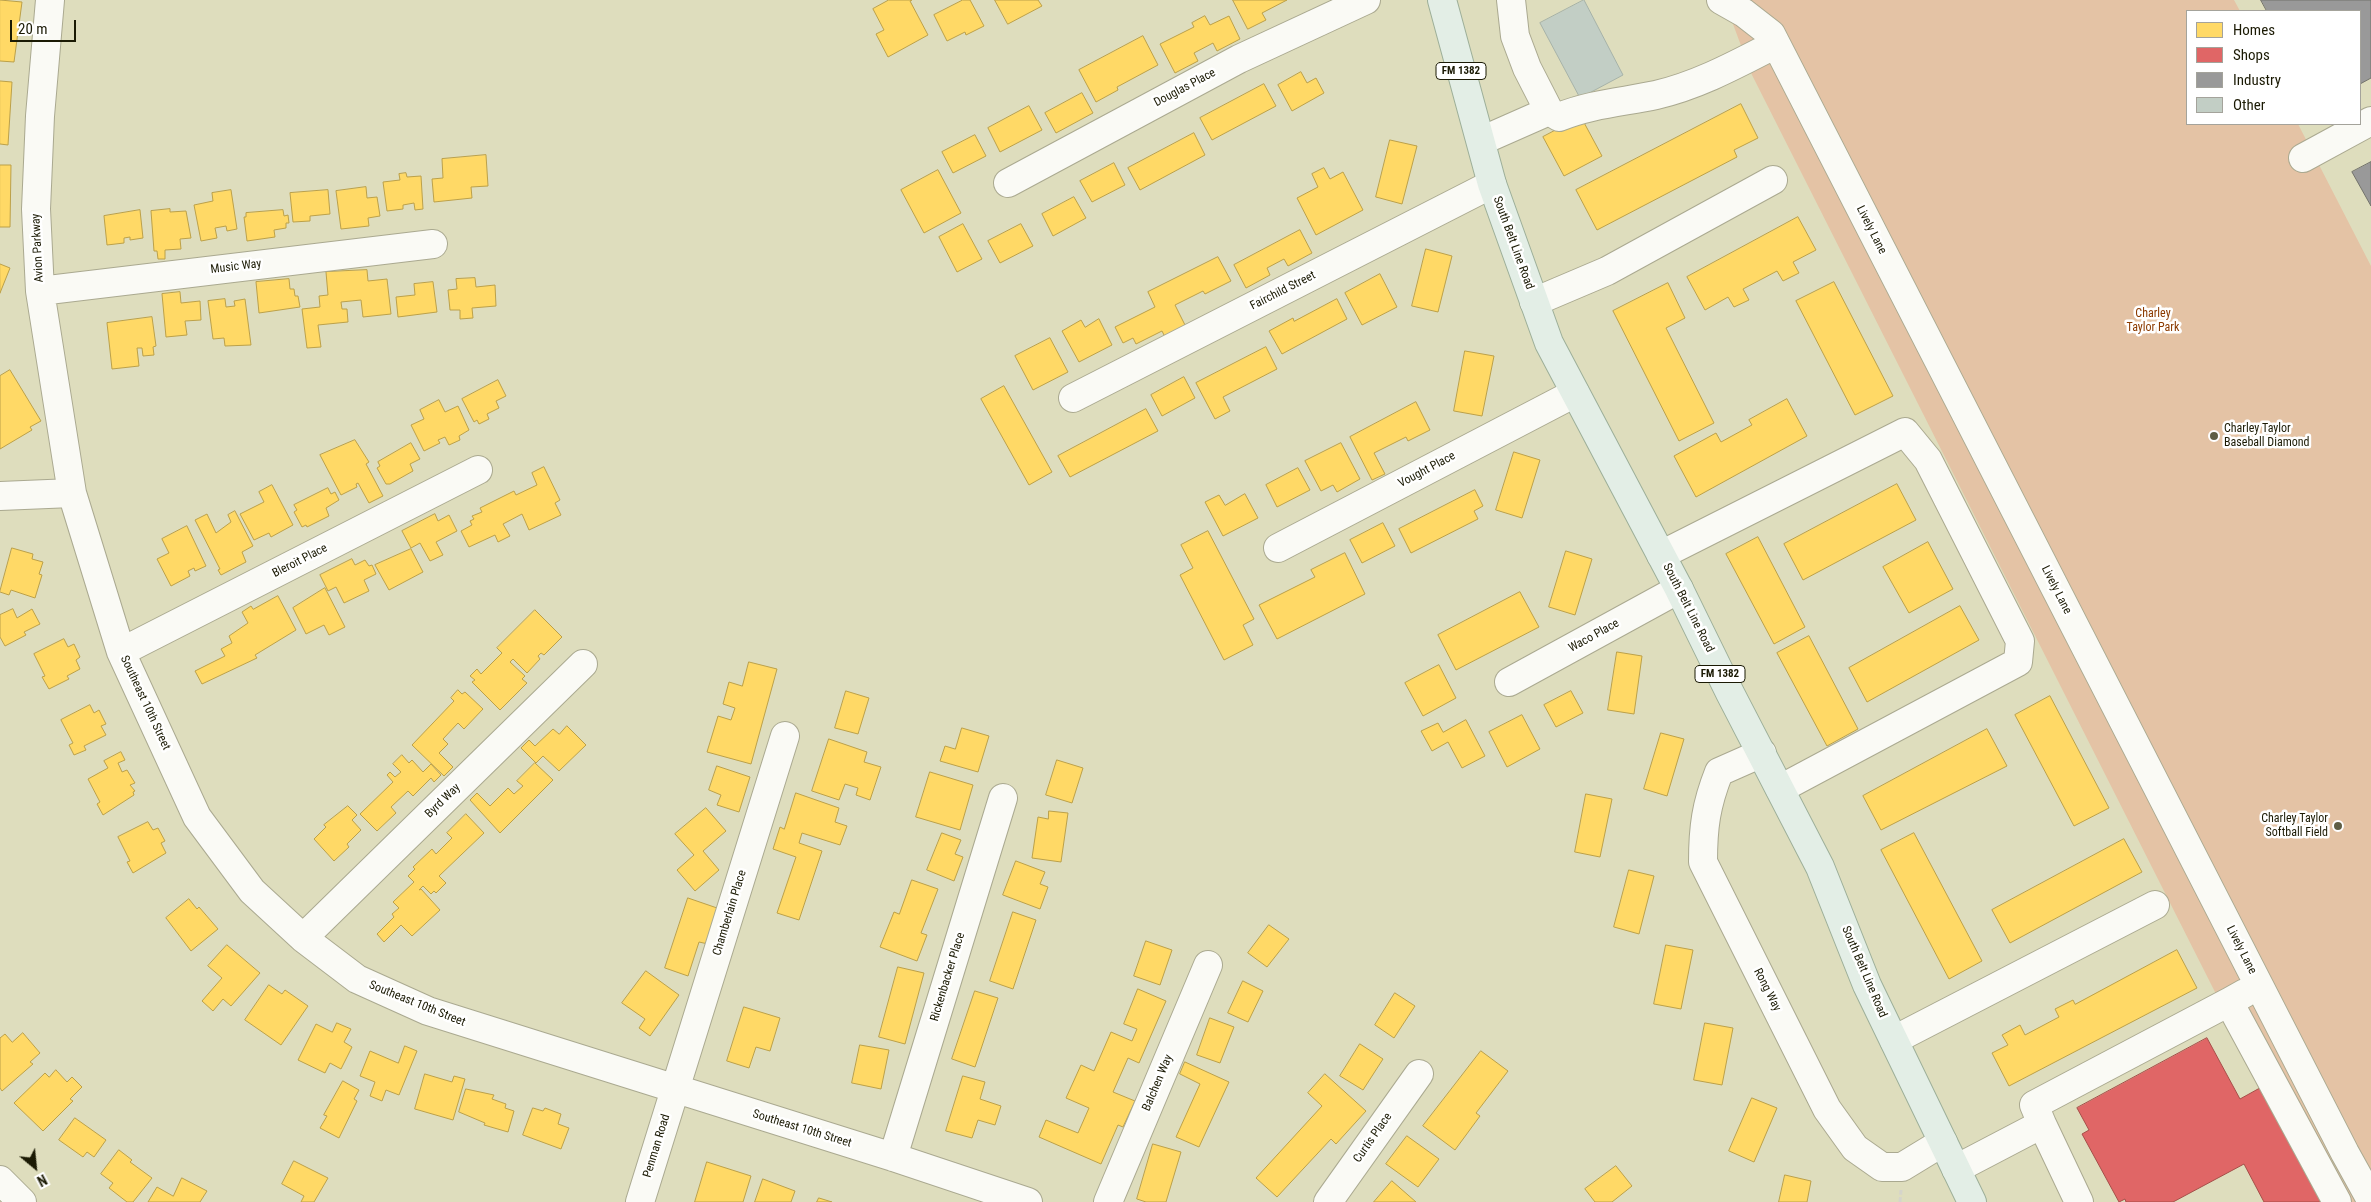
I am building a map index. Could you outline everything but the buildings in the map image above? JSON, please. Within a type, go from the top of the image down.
[{"type":"main road","name":"South Belt Line Road","points":[[1442,0],[1492,184],[1549,343],[1679,589],[1820,867],[1867,984],[1972,1202]]},
{"type":"street","name":"Avion Parkway","points":[[50,0],[40,116],[36,208],[40,291],[72,493]]},
{"type":"street","name":"Douglas Place","points":[[1008,183],[1239,59],[1366,0]]},
{"type":"street","points":[[1511,0],[1515,36],[1527,68],[1549,111],[1559,117],[1597,104],[1656,95],[1705,80],[1776,44]]},
{"type":"street","name":"Lively Lane","points":[[1721,0],[1771,34],[2259,986],[2371,1200]]},
{"type":"street","points":[[1481,141],[1549,111]]},
{"type":"street","points":[[2303,158],[2371,121]]},
{"type":"street","points":[[1534,302],[1608,271],[1773,180]]},
{"type":"street","name":"Fairchild Street","points":[[1073,398],[1492,184]]},
{"type":"street","name":"Music Way","points":[[40,291],[433,244]]},
{"type":"street","name":"Vought Place","points":[[1278,548],[1575,393]]},
{"type":"street","points":[[1661,555],[1905,432],[1928,460],[2020,641],[2018,662],[1780,789]]},
{"type":"street","name":"Bleroit Place","points":[[121,652],[478,470]]},
{"type":"street","points":[[0,496],[72,493]]},
{"type":"street","name":"Southeast 10th Street","points":[[72,493],[121,652],[197,817],[252,890],[303,938],[357,980],[428,1011],[893,1157],[1028,1202]]},
{"type":"street","name":"Waco Place","points":[[1509,682],[1679,589]]},
{"type":"street","name":"Byrd Way","points":[[303,938],[583,664]]},
{"type":"street","name":"Chamberlain Place","points":[[675,1089],[784,736]]},
{"type":"street","name":"Rong Way","points":[[1762,753],[1719,772],[1708,799],[1703,832],[1703,862],[1827,1109],[1855,1148],[1882,1167],[1902,1167],[1943,1142]]},
{"type":"street","name":"Rickenbacker Place","points":[[893,1157],[1003,798]]},
{"type":"street","points":[[1894,1040],[2155,905]]},
{"type":"street","name":"Balchen Way","points":[[1108,1202],[1208,965]]},
{"type":"street","points":[[1956,1169],[2038,1114],[2259,986]]},
{"type":"street","points":[[2229,1002],[2338,1202]]},
{"type":"street","name":"Curtis Place","points":[[1328,1202],[1419,1074]]},
{"type":"street","name":"Penman Road","points":[[640,1202],[675,1089]]},
{"type":"street","points":[[2038,1114],[2079,1202]]},
{"type":"street","points":[[0,1180],[22,1202]]},
{"type":"green space","name":"Charley Taylor Park","points":[[1724,0],[2234,0],[2239,10],[2186,10],[2186,125],[2299,125],[2371,266],[2371,1202],[2338,1202],[2215,992],[1752,75]]},
{"type":"place","name":"Charley Taylor Baseball Diamond","points":[[2214,436]]},
{"type":"place","name":"Charley Taylor Softball Field","points":[[2338,826]]}]
